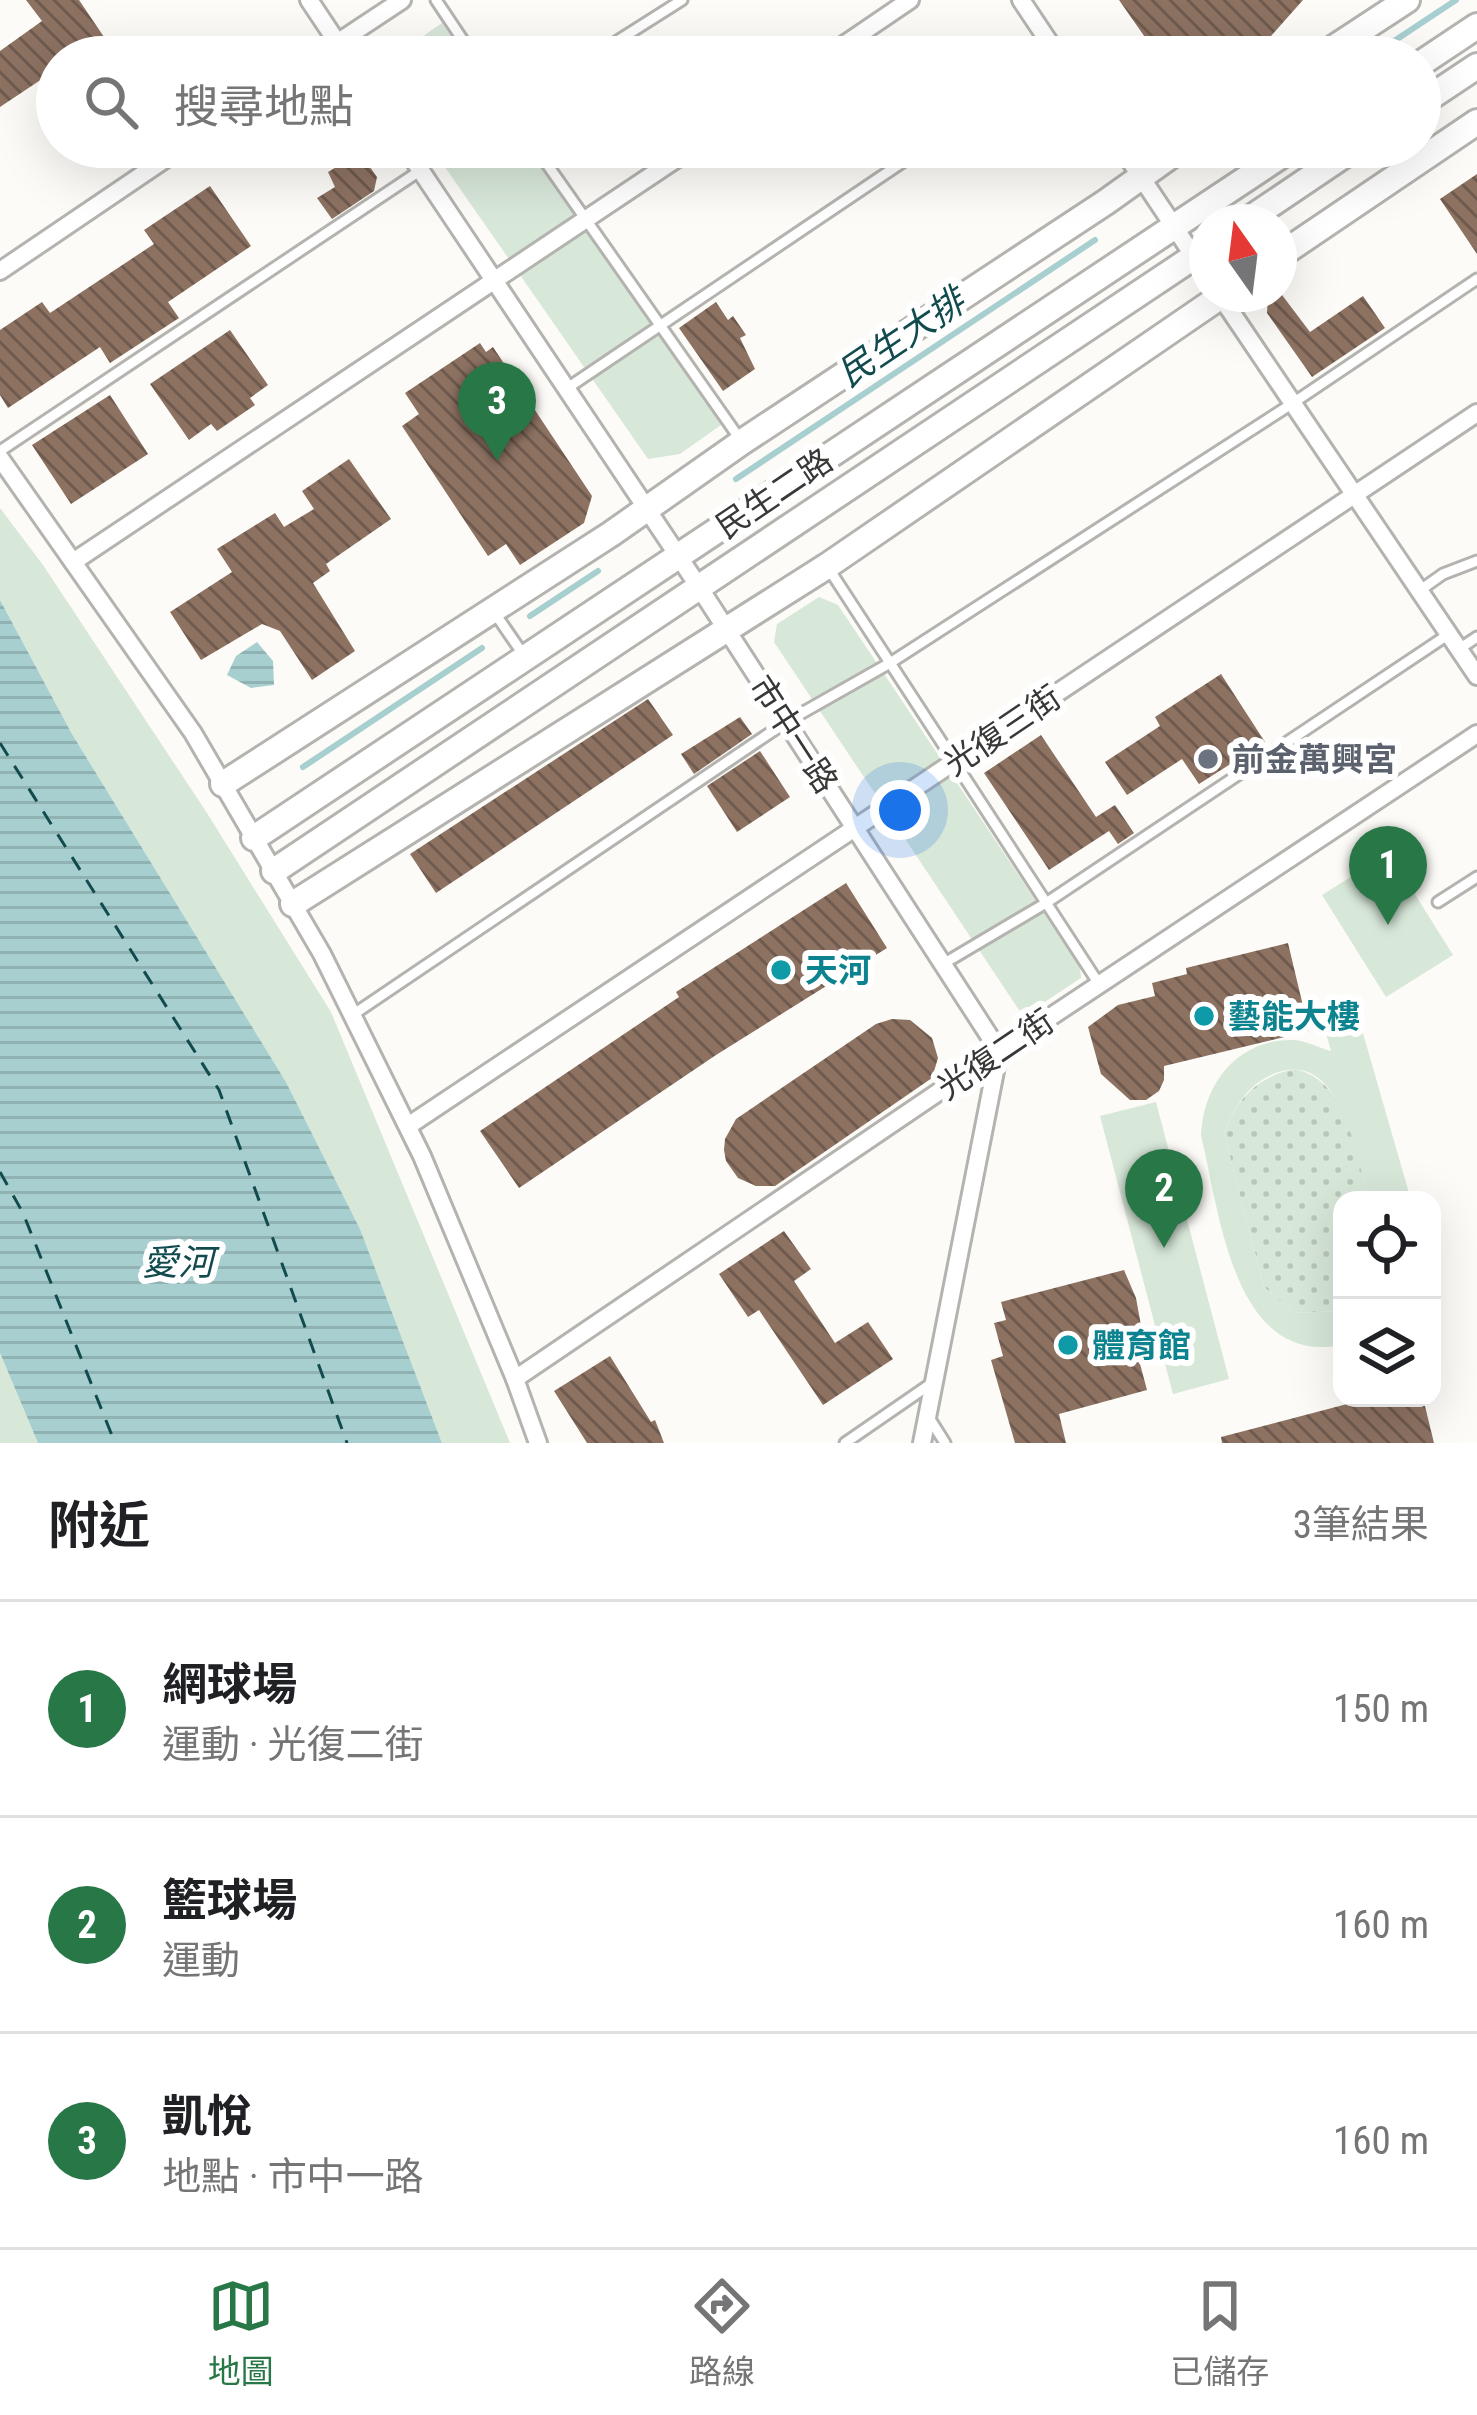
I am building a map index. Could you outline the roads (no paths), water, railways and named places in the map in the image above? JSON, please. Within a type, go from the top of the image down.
[{"type":"main road","points":[[1352,36],[1408,0]]},
{"type":"main road","points":[[1441,50],[1477,26]]},
{"type":"main road","points":[[1441,90],[1477,66]]},
{"type":"main road","points":[[1441,146],[1477,122]]},
{"type":"main road","points":[[223,784],[494,611],[1155,168]]},
{"type":"main road","name":"民生二路","points":[[254,838],[1262,168]]},
{"type":"main road","points":[[1272,204],[1325,168]]},
{"type":"main road","points":[[1297,244],[1409,168]]},
{"type":"main road","name":"民生二路","points":[[274,872],[699,587],[1189,292]]},
{"type":"main road","points":[[293,904],[827,566],[1189,295]]},
{"type":"street","points":[[309,0],[333,36]]},
{"type":"street","points":[[359,36],[402,0]]},
{"type":"street","points":[[857,36],[910,0]]},
{"type":"street","points":[[1021,0],[1045,36]]},
{"type":"street","points":[[0,271],[152,168]]},
{"type":"street","points":[[73,562],[663,168]]},
{"type":"street","points":[[1135,168],[1189,247]]},
{"type":"street","name":"市中一路","points":[[419,169],[699,587],[998,1051]]},
{"type":"street","points":[[1233,312],[1290,405],[1477,676]]},
{"type":"street","name":"光復三街","points":[[408,1126],[1477,413]]},
{"type":"street","points":[[0,454],[193,733],[322,954],[408,1126],[538,1443]]},
{"type":"street","name":"光復二街","points":[[515,1379],[1477,734]]},
{"type":"street","points":[[922,1443],[998,1051]]},
{"type":"lane","points":[[436,0],[460,36]]},
{"type":"lane","points":[[625,36],[682,0]]},
{"type":"lane","points":[[550,168],[742,442]]},
{"type":"lane","points":[[565,390],[893,168]]},
{"type":"lane","points":[[0,454],[419,169]]},
{"type":"lane","points":[[351,1016],[786,722],[890,663],[1477,279]]},
{"type":"lane","points":[[1420,591],[1443,574],[1477,561]]},
{"type":"lane","points":[[827,566],[1099,984]]},
{"type":"lane","points":[[494,611],[525,657]]},
{"type":"lane","points":[[943,964],[1454,642],[1477,637]]},
{"type":"lane","points":[[1438,902],[1477,877]]},
{"type":"lane","points":[[844,1443],[932,1383]]},
{"type":"lane","points":[[928,1416],[945,1443]]},
{"type":"water","name":"愛河","points":[[0,600],[72,734],[286,1082],[360,1229],[442,1443],[38,1443],[0,1353]]},
{"type":"water","points":[[257,642],[273,661],[274,685],[251,688],[227,675],[236,656]]},
{"type":"waterway","name":"民生大排","points":[[1402,36],[1456,0]]},
{"type":"waterway","name":"民生大排","points":[[736,479],[1095,240]]},
{"type":"waterway","name":"民生大排","points":[[530,616],[598,571]]},
{"type":"waterway","name":"民生大排","points":[[303,767],[482,648]]},
{"type":"place","name":"凱悅","points":[[497,461]]},
{"type":"place","name":"前金萬興宮","points":[[1208,759]]},
{"type":"place","name":"網球場","points":[[1388,925]]},
{"type":"place","name":"天河","points":[[781,970]]},
{"type":"place","name":"藝能大樓","points":[[1204,1016]]},
{"type":"place","name":"籃球場","points":[[1164,1248]]},
{"type":"place","name":"體育館","points":[[1068,1345]]}]
